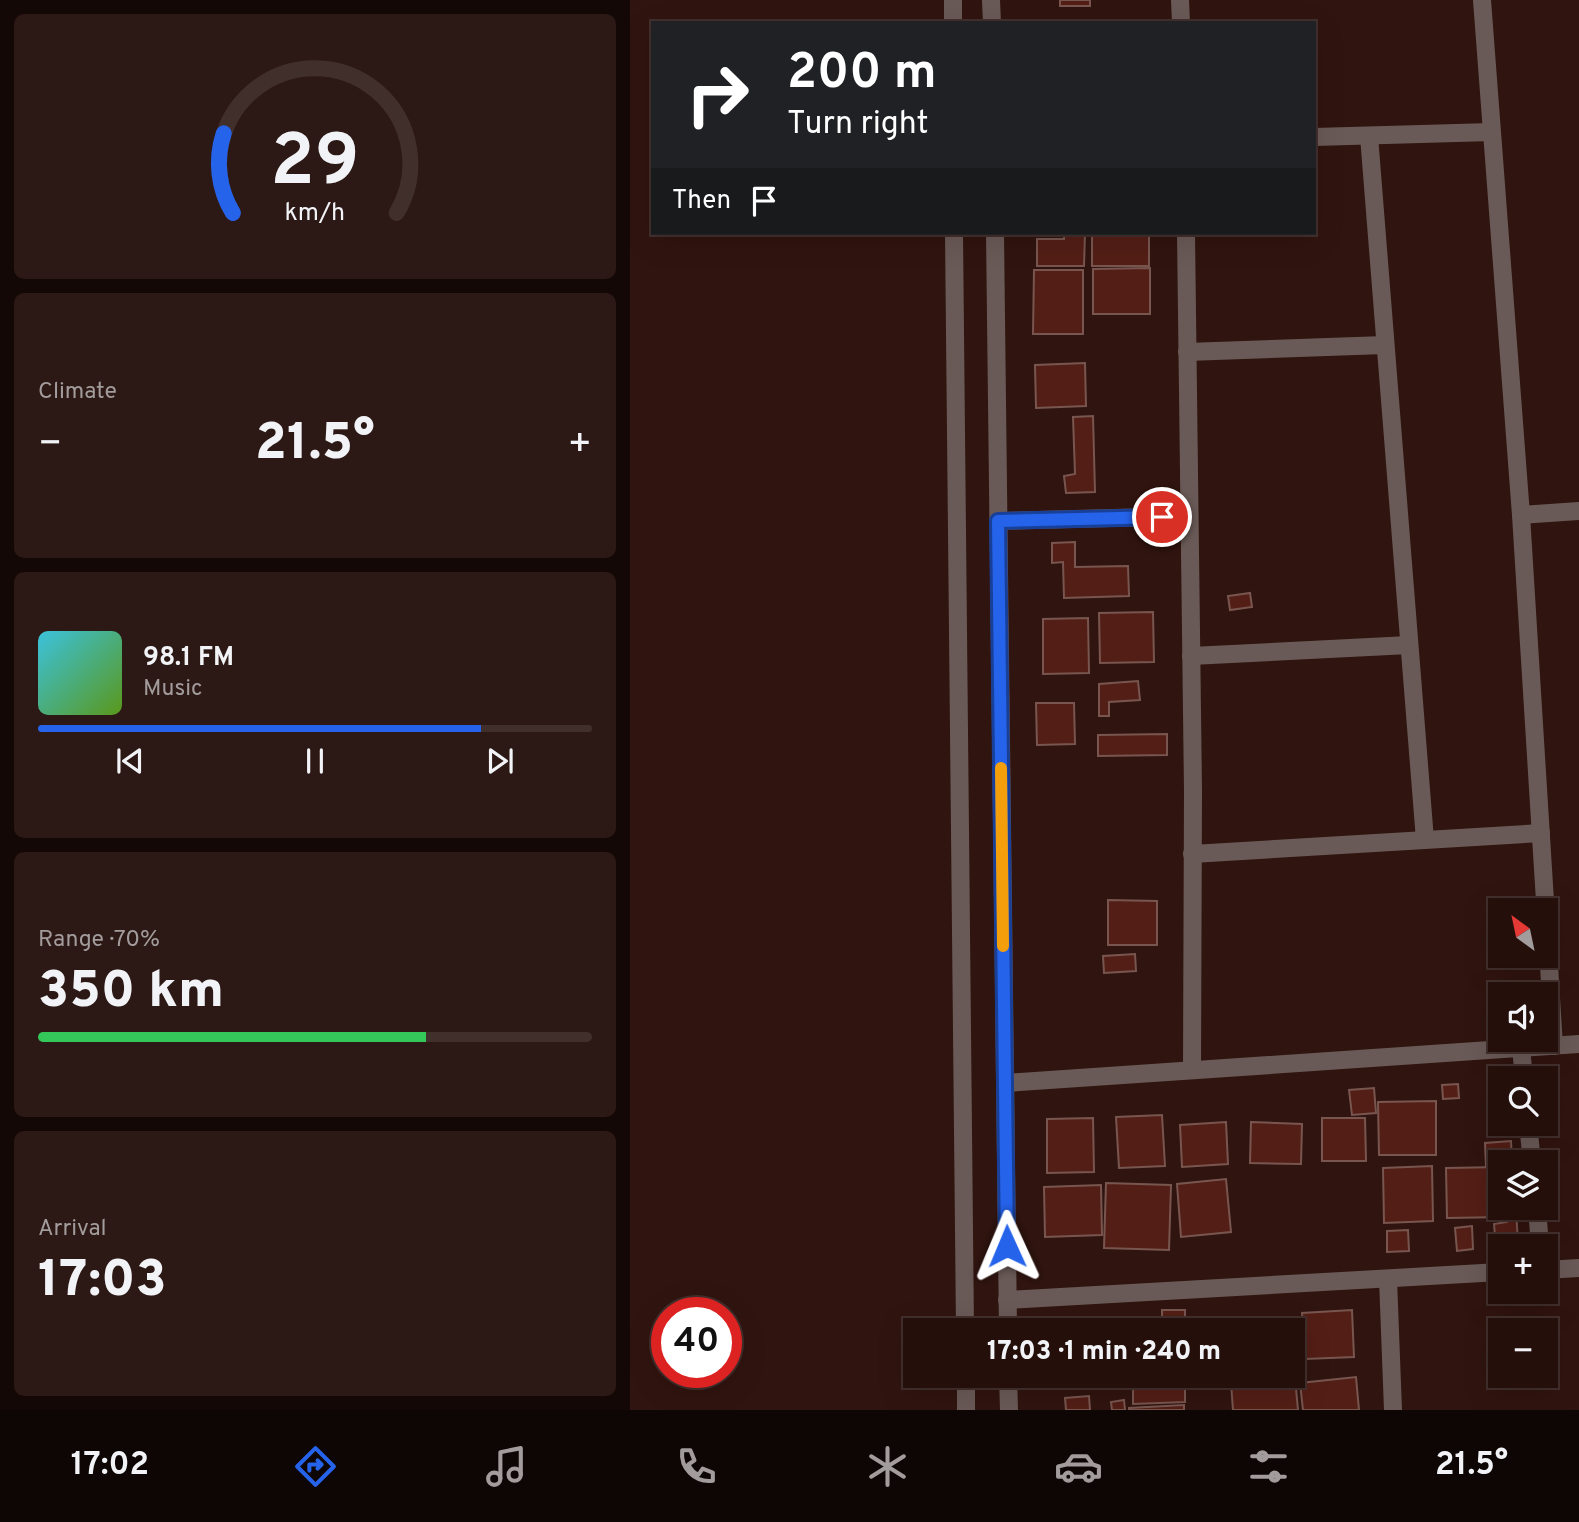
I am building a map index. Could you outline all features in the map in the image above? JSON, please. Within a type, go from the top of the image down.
[{"type":"street","points":[[953,0],[953,21]]},
{"type":"street","points":[[991,0],[992,21]]},
{"type":"street","points":[[1180,0],[1181,21]]},
{"type":"street","points":[[1482,0],[1521,515],[1550,982]]},
{"type":"street","points":[[1316,137],[1492,132]]},
{"type":"street","points":[[1369,136],[1425,840]]},
{"type":"street","points":[[954,235],[965,1318]]},
{"type":"street","points":[[995,235],[1008,1318]]},
{"type":"street","points":[[1186,235],[1192,1070]]},
{"type":"street","points":[[1187,352],[1385,345]]},
{"type":"street","points":[[1521,515],[1579,511]]},
{"type":"street","points":[[998,521],[1189,516]]},
{"type":"street","points":[[1191,656],[1409,645]]},
{"type":"street","points":[[1192,854],[1541,833]]},
{"type":"street","points":[[1558,1046],[1579,1044]]},
{"type":"street","points":[[1005,1083],[1488,1050]]},
{"type":"street","points":[[1558,1269],[1579,1268]]},
{"type":"street","points":[[1007,1300],[1488,1273]]},
{"type":"street","points":[[1388,1279],[1393,1410]]},
{"type":"street","points":[[966,1388],[966,1410]]},
{"type":"street","points":[[1008,1388],[1009,1410]]},
{"type":"building","points":[[1060,0],[1090,0],[1090,6],[1060,6]]},
{"type":"building","points":[[1064,235],[1085,235],[1084,266],[1037,266],[1037,239],[1064,239]]},
{"type":"building","points":[[1092,235],[1149,235],[1149,266],[1092,266]]},
{"type":"building","points":[[1150,268],[1150,314],[1093,314],[1093,269]]},
{"type":"building","points":[[1034,270],[1083,270],[1083,334],[1033,334]]},
{"type":"building","points":[[1085,363],[1086,406],[1036,408],[1035,365]]},
{"type":"building","points":[[1093,416],[1095,492],[1066,493],[1064,476],[1075,474],[1073,417]]},
{"type":"building","points":[[1075,542],[1075,567],[1128,566],[1129,596],[1064,598],[1063,562],[1052,563],[1052,543]]},
{"type":"building","points":[[1250,593],[1252,607],[1230,610],[1228,596]]},
{"type":"building","points":[[1153,612],[1154,662],[1100,663],[1099,613]]},
{"type":"building","points":[[1088,618],[1089,673],[1043,674],[1043,619]]},
{"type":"building","points":[[1138,681],[1140,700],[1109,702],[1109,716],[1099,716],[1099,684]]},
{"type":"building","points":[[1036,703],[1074,703],[1075,744],[1037,745]]},
{"type":"building","points":[[1167,734],[1167,755],[1098,756],[1098,735]]},
{"type":"building","points":[[1108,900],[1157,901],[1157,945],[1108,945]]},
{"type":"building","points":[[1135,954],[1136,971],[1104,973],[1103,956]]},
{"type":"building","points":[[1458,1084],[1459,1098],[1443,1099],[1442,1085]]},
{"type":"building","points":[[1374,1088],[1376,1113],[1352,1115],[1349,1090]]},
{"type":"building","points":[[1436,1101],[1436,1155],[1379,1155],[1378,1102]]},
{"type":"building","points":[[1162,1115],[1165,1166],[1119,1168],[1116,1117]]},
{"type":"building","points":[[1093,1118],[1094,1172],[1047,1173],[1047,1119]]},
{"type":"building","points":[[1322,1118],[1365,1118],[1366,1161],[1322,1161]]},
{"type":"building","points":[[1226,1122],[1228,1164],[1182,1167],[1180,1125]]},
{"type":"building","points":[[1251,1122],[1302,1124],[1301,1164],[1250,1163]]},
{"type":"building","points":[[1511,1141],[1511,1150],[1488,1150],[1486,1166],[1485,1143]]},
{"type":"building","points":[[1432,1166],[1433,1221],[1384,1223],[1383,1168]]},
{"type":"building","points":[[1488,1167],[1488,1217],[1447,1218],[1446,1168]]},
{"type":"building","points":[[1226,1179],[1231,1232],[1181,1237],[1177,1184]]},
{"type":"building","points":[[1106,1183],[1171,1185],[1169,1250],[1104,1248]]},
{"type":"building","points":[[1101,1185],[1102,1235],[1045,1237],[1044,1187]]},
{"type":"building","points":[[1517,1220],[1517,1234],[1495,1234],[1494,1224]]},
{"type":"building","points":[[1472,1226],[1473,1249],[1457,1251],[1455,1228]]},
{"type":"building","points":[[1408,1230],[1409,1251],[1387,1252],[1387,1231]]},
{"type":"building","points":[[1162,1310],[1185,1310],[1185,1318],[1162,1318]]},
{"type":"building","points":[[1352,1310],[1354,1357],[1305,1359],[1305,1318],[1302,1318],[1302,1313]]},
{"type":"building","points":[[1356,1377],[1359,1410],[1303,1410],[1301,1388],[1305,1388],[1305,1382]]},
{"type":"building","points":[[1133,1388],[1185,1388],[1185,1402],[1133,1404]]},
{"type":"building","points":[[1231,1388],[1296,1388],[1298,1410],[1233,1410]]},
{"type":"building","points":[[1089,1396],[1090,1410],[1066,1410],[1065,1398]]},
{"type":"building","points":[[1124,1400],[1125,1410],[1112,1410],[1111,1402]]},
{"type":"building","points":[[1184,1405],[1184,1410],[1129,1410],[1129,1408]]},
{"type":"slow traffic","points":[[1001,768],[1003,946]]},
{"type":"route","points":[[1007,1246],[998,521],[1162,517]]}]
